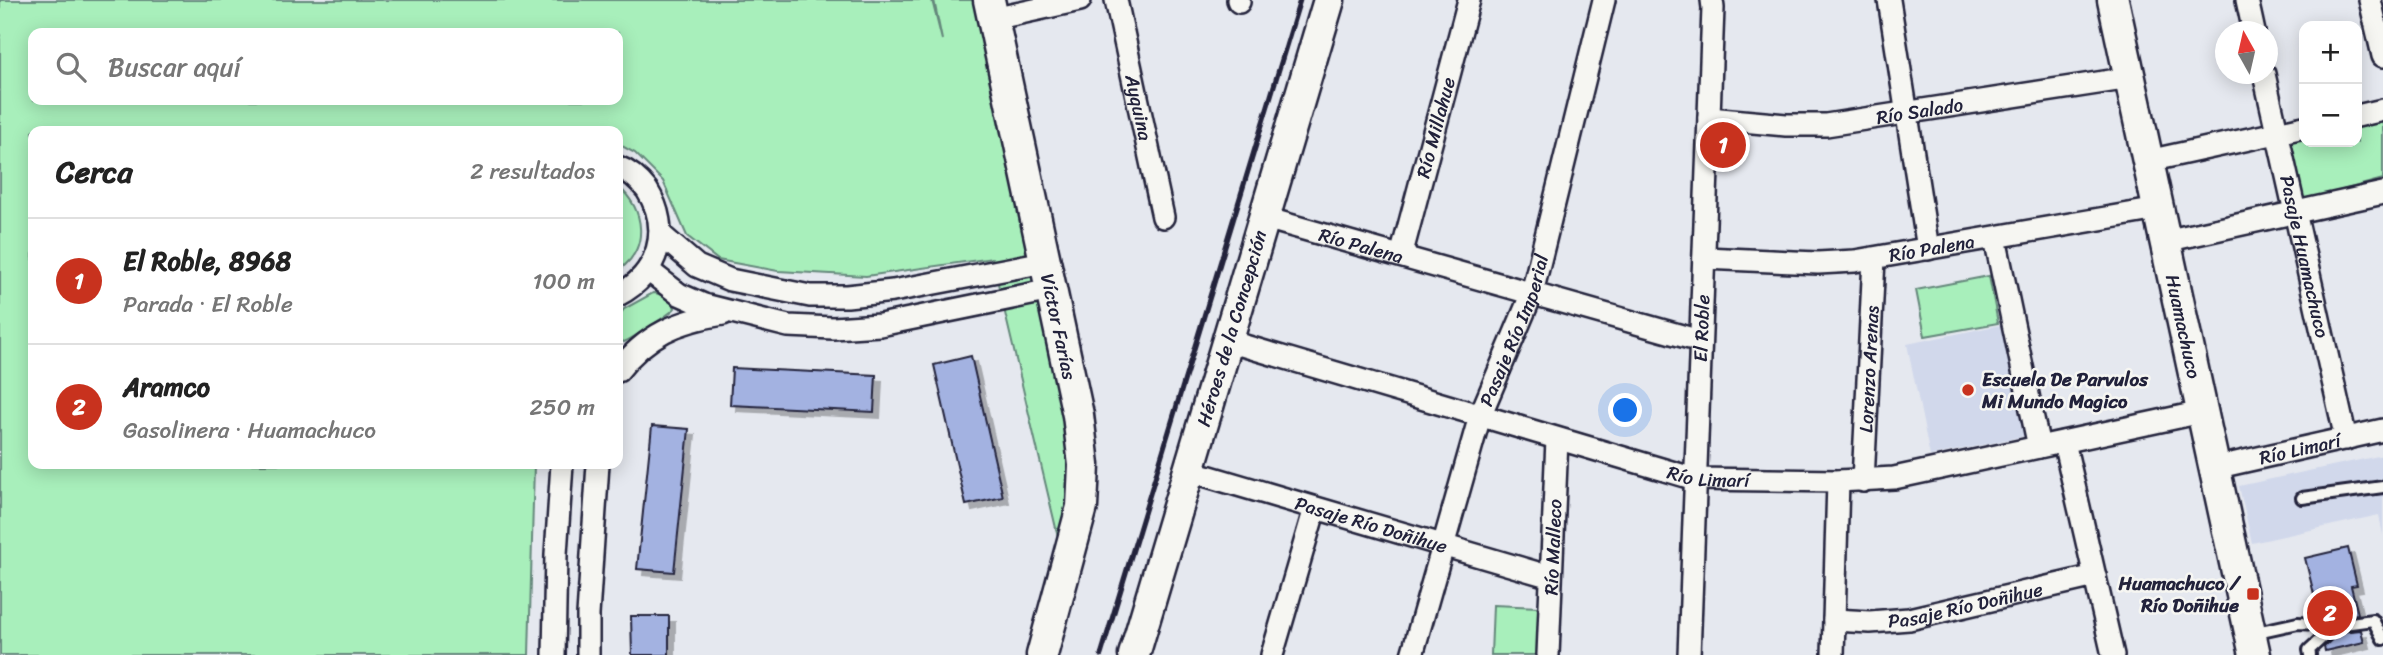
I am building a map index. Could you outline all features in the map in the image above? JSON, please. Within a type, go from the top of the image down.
[{"type":"street","points":[[991,10],[1080,0]]},
{"type":"street","name":"Ayquina","points":[[1116,0],[1163,217]]},
{"type":"street","name":"Héroes de la Concepción","points":[[1134,655],[1329,0]]},
{"type":"street","name":"Río Millahue","points":[[1401,256],[1469,0]]},
{"type":"street","name":"Pasaje Río Imperial","points":[[1412,655],[1480,416],[1532,293],[1604,0]]},
{"type":"street","name":"El Roble","points":[[1689,655],[1712,0]]},
{"type":"street","points":[[1889,0],[1928,249]]},
{"type":"street","name":"Huamachuco","points":[[2113,0],[2253,644]]},
{"type":"street","points":[[2247,0],[2252,21]]},
{"type":"street","points":[[2370,0],[2383,56]]},
{"type":"street","name":"Víctor Farías","points":[[991,10],[1078,415],[1084,465],[1082,507],[1042,655]]},
{"type":"street","name":"Río Salado","points":[[1709,118],[1804,127],[2130,78]]},
{"type":"street","name":"Pasaje Huamachuco","points":[[2266,84],[2346,439]]},
{"type":"street","points":[[2362,115],[2383,110]]},
{"type":"street","points":[[2148,161],[2299,128]]},
{"type":"street","points":[[623,170],[642,183],[655,203],[660,225],[658,249],[648,270],[623,292]]},
{"type":"street","points":[[2165,241],[2383,193]]},
{"type":"street","name":"Río Palena","points":[[1704,258],[1818,263],[1874,259],[2158,209]]},
{"type":"street","name":"Río Palena","points":[[1265,218],[1700,341]]},
{"type":"street","points":[[660,234],[697,266],[730,280],[810,296],[847,296],[915,287],[1048,276]]},
{"type":"street","points":[[1994,238],[2039,447]]},
{"type":"street","name":"Lorenzo Arenas","points":[[1863,481],[1874,259]]},
{"type":"street","points":[[648,270],[679,294],[705,305],[788,326],[833,328],[880,325],[920,316],[1048,276]]},
{"type":"street","points":[[915,287],[920,316]]},
{"type":"street","points":[[623,365],[641,345],[665,329],[696,318],[731,312]]},
{"type":"street","name":"Río Limarí","points":[[1228,341],[1695,479],[1863,481],[1894,478],[2202,412]]},
{"type":"street","name":"Río Limarí","points":[[2214,468],[2383,430]]},
{"type":"street","name":"Río Malleco","points":[[1548,655],[1558,439]]},
{"type":"street","points":[[2064,442],[2113,655]]},
{"type":"street","points":[[554,655],[556,554],[562,469]]},
{"type":"street","points":[[588,655],[598,469]]},
{"type":"street","name":"Pasaje Río Doñihue","points":[[1190,471],[1551,577]]},
{"type":"street","points":[[1833,655],[1838,481]]},
{"type":"street","points":[[1272,655],[1315,508]]},
{"type":"street","name":"Pasaje Río Doñihue","points":[[1834,620],[1870,622],[1909,619],[2095,576]]},
{"type":"lane","points":[[2302,498],[2383,487]]},
{"type":"lane","points":[[2253,644],[2265,632],[2298,623],[2336,625],[2373,620],[2383,639]]},
{"type":"lane","points":[[2310,655],[2309,650],[2336,625]]},
{"type":"shaded area","name":"Escuela De Parvulos Mi Mundo Magico","points":[[2005,324],[2029,435],[1930,456],[1907,344]]},
{"type":"shaded area","points":[[2383,455],[2383,535],[2379,515],[2252,543],[2239,486]]},
{"type":"green space","points":[[0,0],[932,0],[942,40],[934,0],[976,0],[1043,307],[1077,487],[1060,545],[992,258],[866,276],[778,271],[718,260],[687,236],[663,181],[635,153],[623,147],[623,126],[28,126],[28,469],[534,469],[529,655],[0,655]]},
{"type":"green space","points":[[2383,116],[2383,179],[2302,201],[2289,140],[2299,138],[2299,147],[2362,147],[2362,122]]},
{"type":"green space","points":[[623,192],[634,206],[640,229],[635,251],[623,266]]},
{"type":"green space","points":[[1989,276],[1998,323],[1925,336],[1916,290]]},
{"type":"green space","points":[[653,293],[666,298],[675,308],[624,342],[624,309]]},
{"type":"green space","points":[[1493,605],[1539,607],[1537,655],[1491,655]]},
{"type":"building","points":[[971,356],[1003,497],[966,505],[934,365]]},
{"type":"building","points":[[732,368],[876,375],[874,412],[730,405]]},
{"type":"building","points":[[652,426],[689,429],[674,572],[637,569]]},
{"type":"building","points":[[2348,548],[2357,585],[2351,586],[2358,614],[2316,616],[2314,607],[2317,606],[2305,558]]},
{"type":"building","points":[[631,616],[669,616],[669,655],[632,655]]},
{"type":"building","points":[[2361,630],[2364,642],[2325,651],[2324,647],[2340,632]]},
{"type":"railway","points":[[1101,655],[1300,0]]},
{"type":"place","name":"El Roble, 8968","points":[[1723,145]]},
{"type":"place","name":"Escuela De Parvulos Mi Mundo Magico","points":[[1968,390]]},
{"type":"place","name":"Huamachuco / Río Doñihue","points":[[2253,594]]},
{"type":"place","name":"Aramco","points":[[2330,613]]}]
